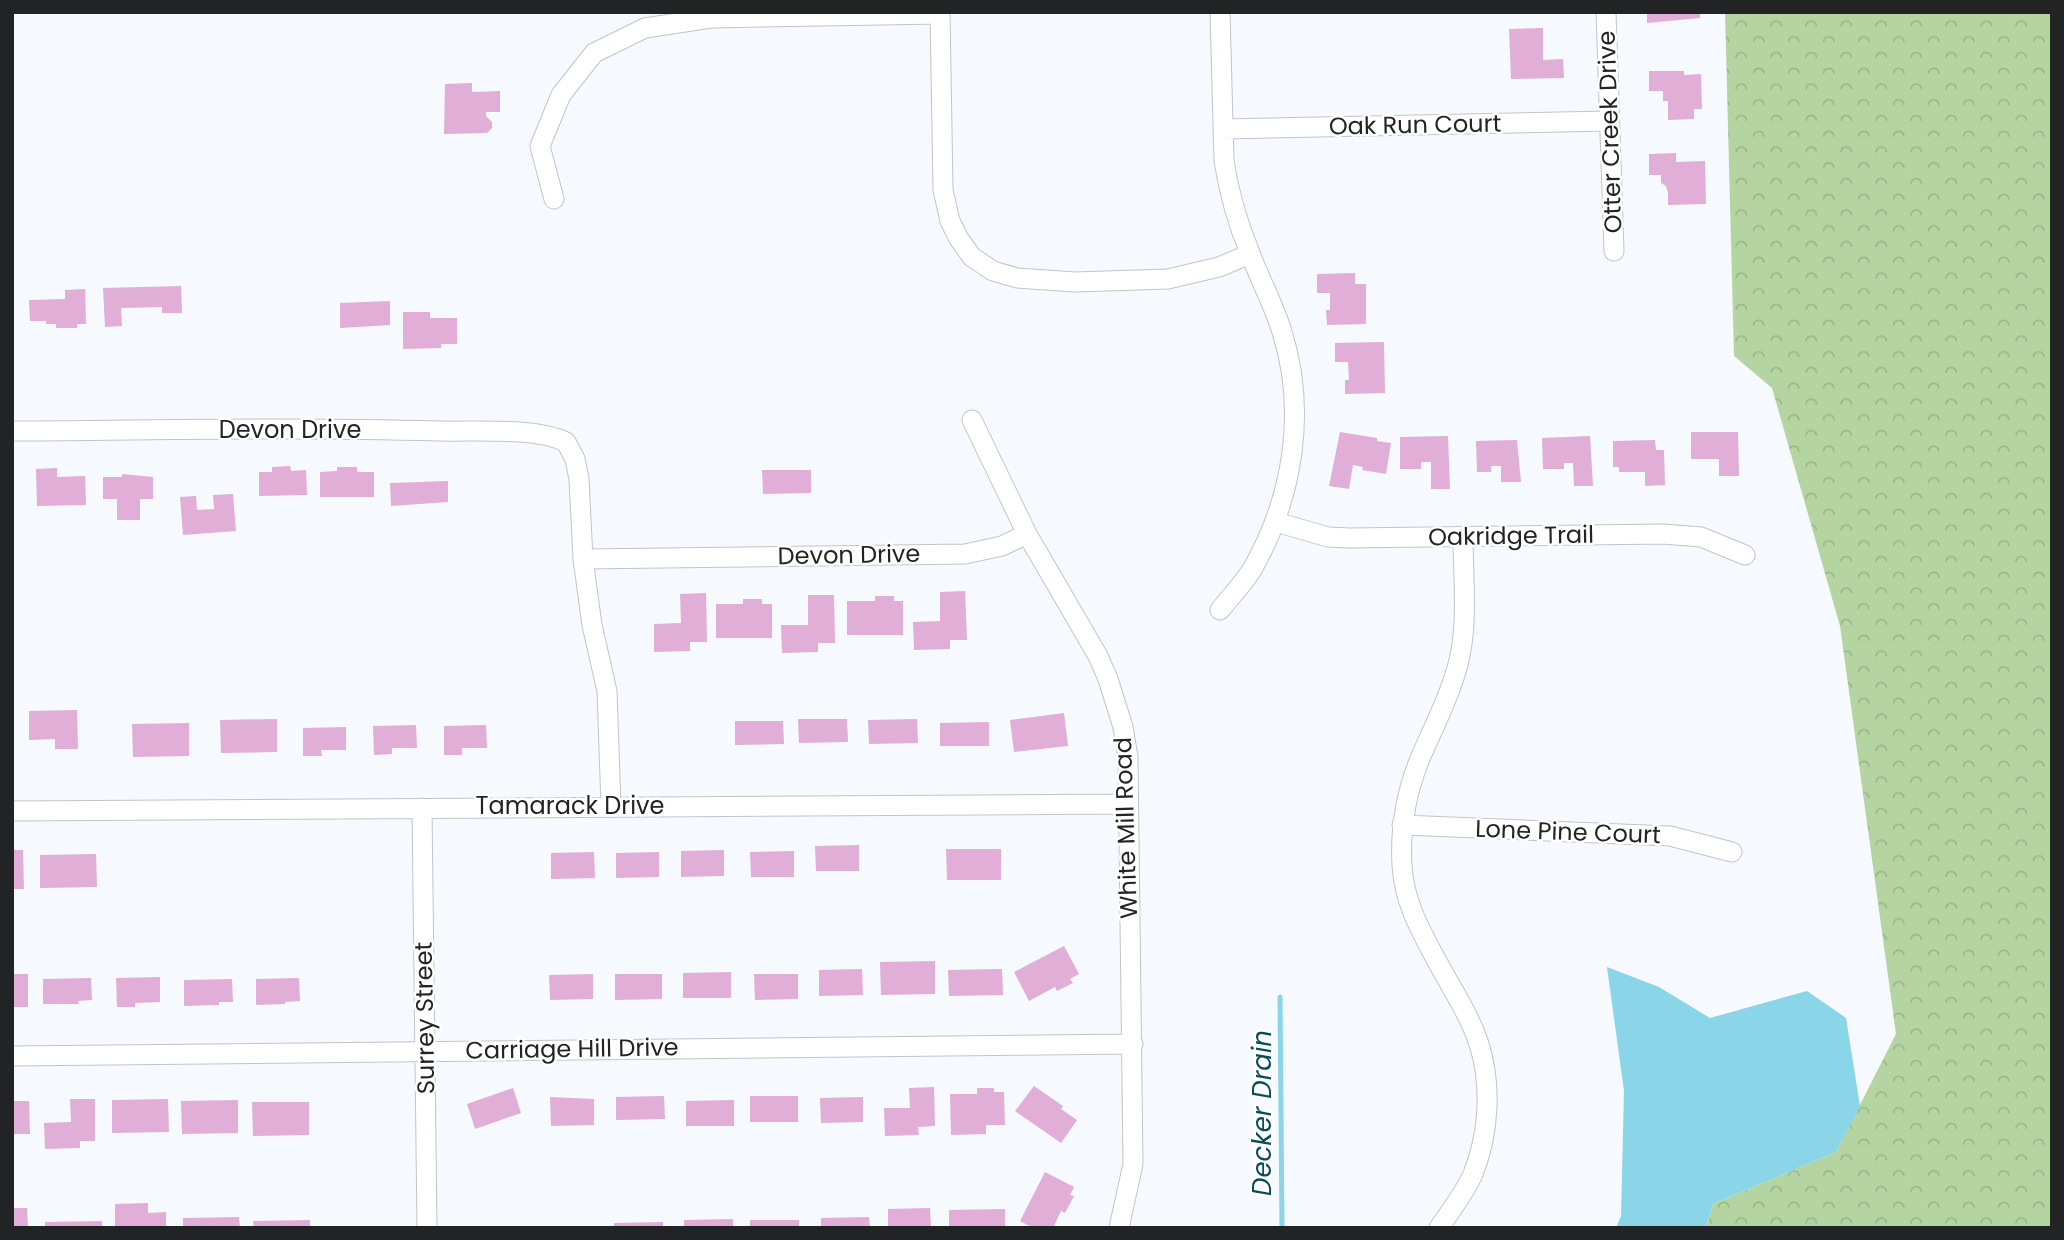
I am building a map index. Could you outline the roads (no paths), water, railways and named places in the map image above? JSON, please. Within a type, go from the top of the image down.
[{"type":"street","points":[[1220,12],[1227,183],[1250,254],[1282,331],[1293,386],[1294,438],[1276,522],[1251,571],[1220,610]]},
{"type":"street","name":"Otter Creek Drive","points":[[1606,12],[1614,251]]},
{"type":"street","points":[[554,199],[540,146],[561,95],[594,52],[645,28],[710,18],[940,13],[943,190],[947,211],[959,239],[972,257],[1001,274],[1035,281],[1168,279],[1219,267],[1250,254]]},
{"type":"street","name":"Oak Run Court","points":[[1223,129],[1608,121]]},
{"type":"street","name":"White Mill Road","points":[[972,420],[1027,534],[1087,635],[1108,679],[1128,757],[1133,1164],[1119,1228]]},
{"type":"street","name":"Devon Drive","points":[[12,431],[397,430],[528,433],[551,436],[566,442],[575,459],[579,479],[583,559],[965,554],[1002,545],[1027,534]]},
{"type":"street","name":"Oakridge Trail","points":[[1276,522],[1300,530],[1339,537],[1663,534],[1701,537],[1745,555]]},
{"type":"street","points":[[1439,1228],[1462,1196],[1473,1173],[1481,1146],[1487,1091],[1484,1064],[1471,1023],[1408,902],[1402,863],[1402,825],[1410,787],[1447,699],[1460,654],[1463,624],[1463,536]]},
{"type":"street","points":[[583,559],[592,625],[607,691],[611,806]]},
{"type":"street","name":"Tamarack Drive","points":[[12,811],[1128,804]]},
{"type":"street","name":"Surrey Street","points":[[422,808],[427,1228]]},
{"type":"street","name":"Lone Pine Court","points":[[1402,825],[1670,836],[1732,852]]},
{"type":"street","name":"Carriage Hill Drive","points":[[12,1056],[1132,1044]]},
{"type":"water","points":[[1607,967],[1659,987],[1710,1018],[1807,991],[1846,1018],[1860,1106],[1836,1152],[1713,1204],[1706,1228],[1616,1228],[1621,1216],[1624,1091]]},
{"type":"waterway","name":"Decker Drain","points":[[1280,997],[1282,1228]]}]
